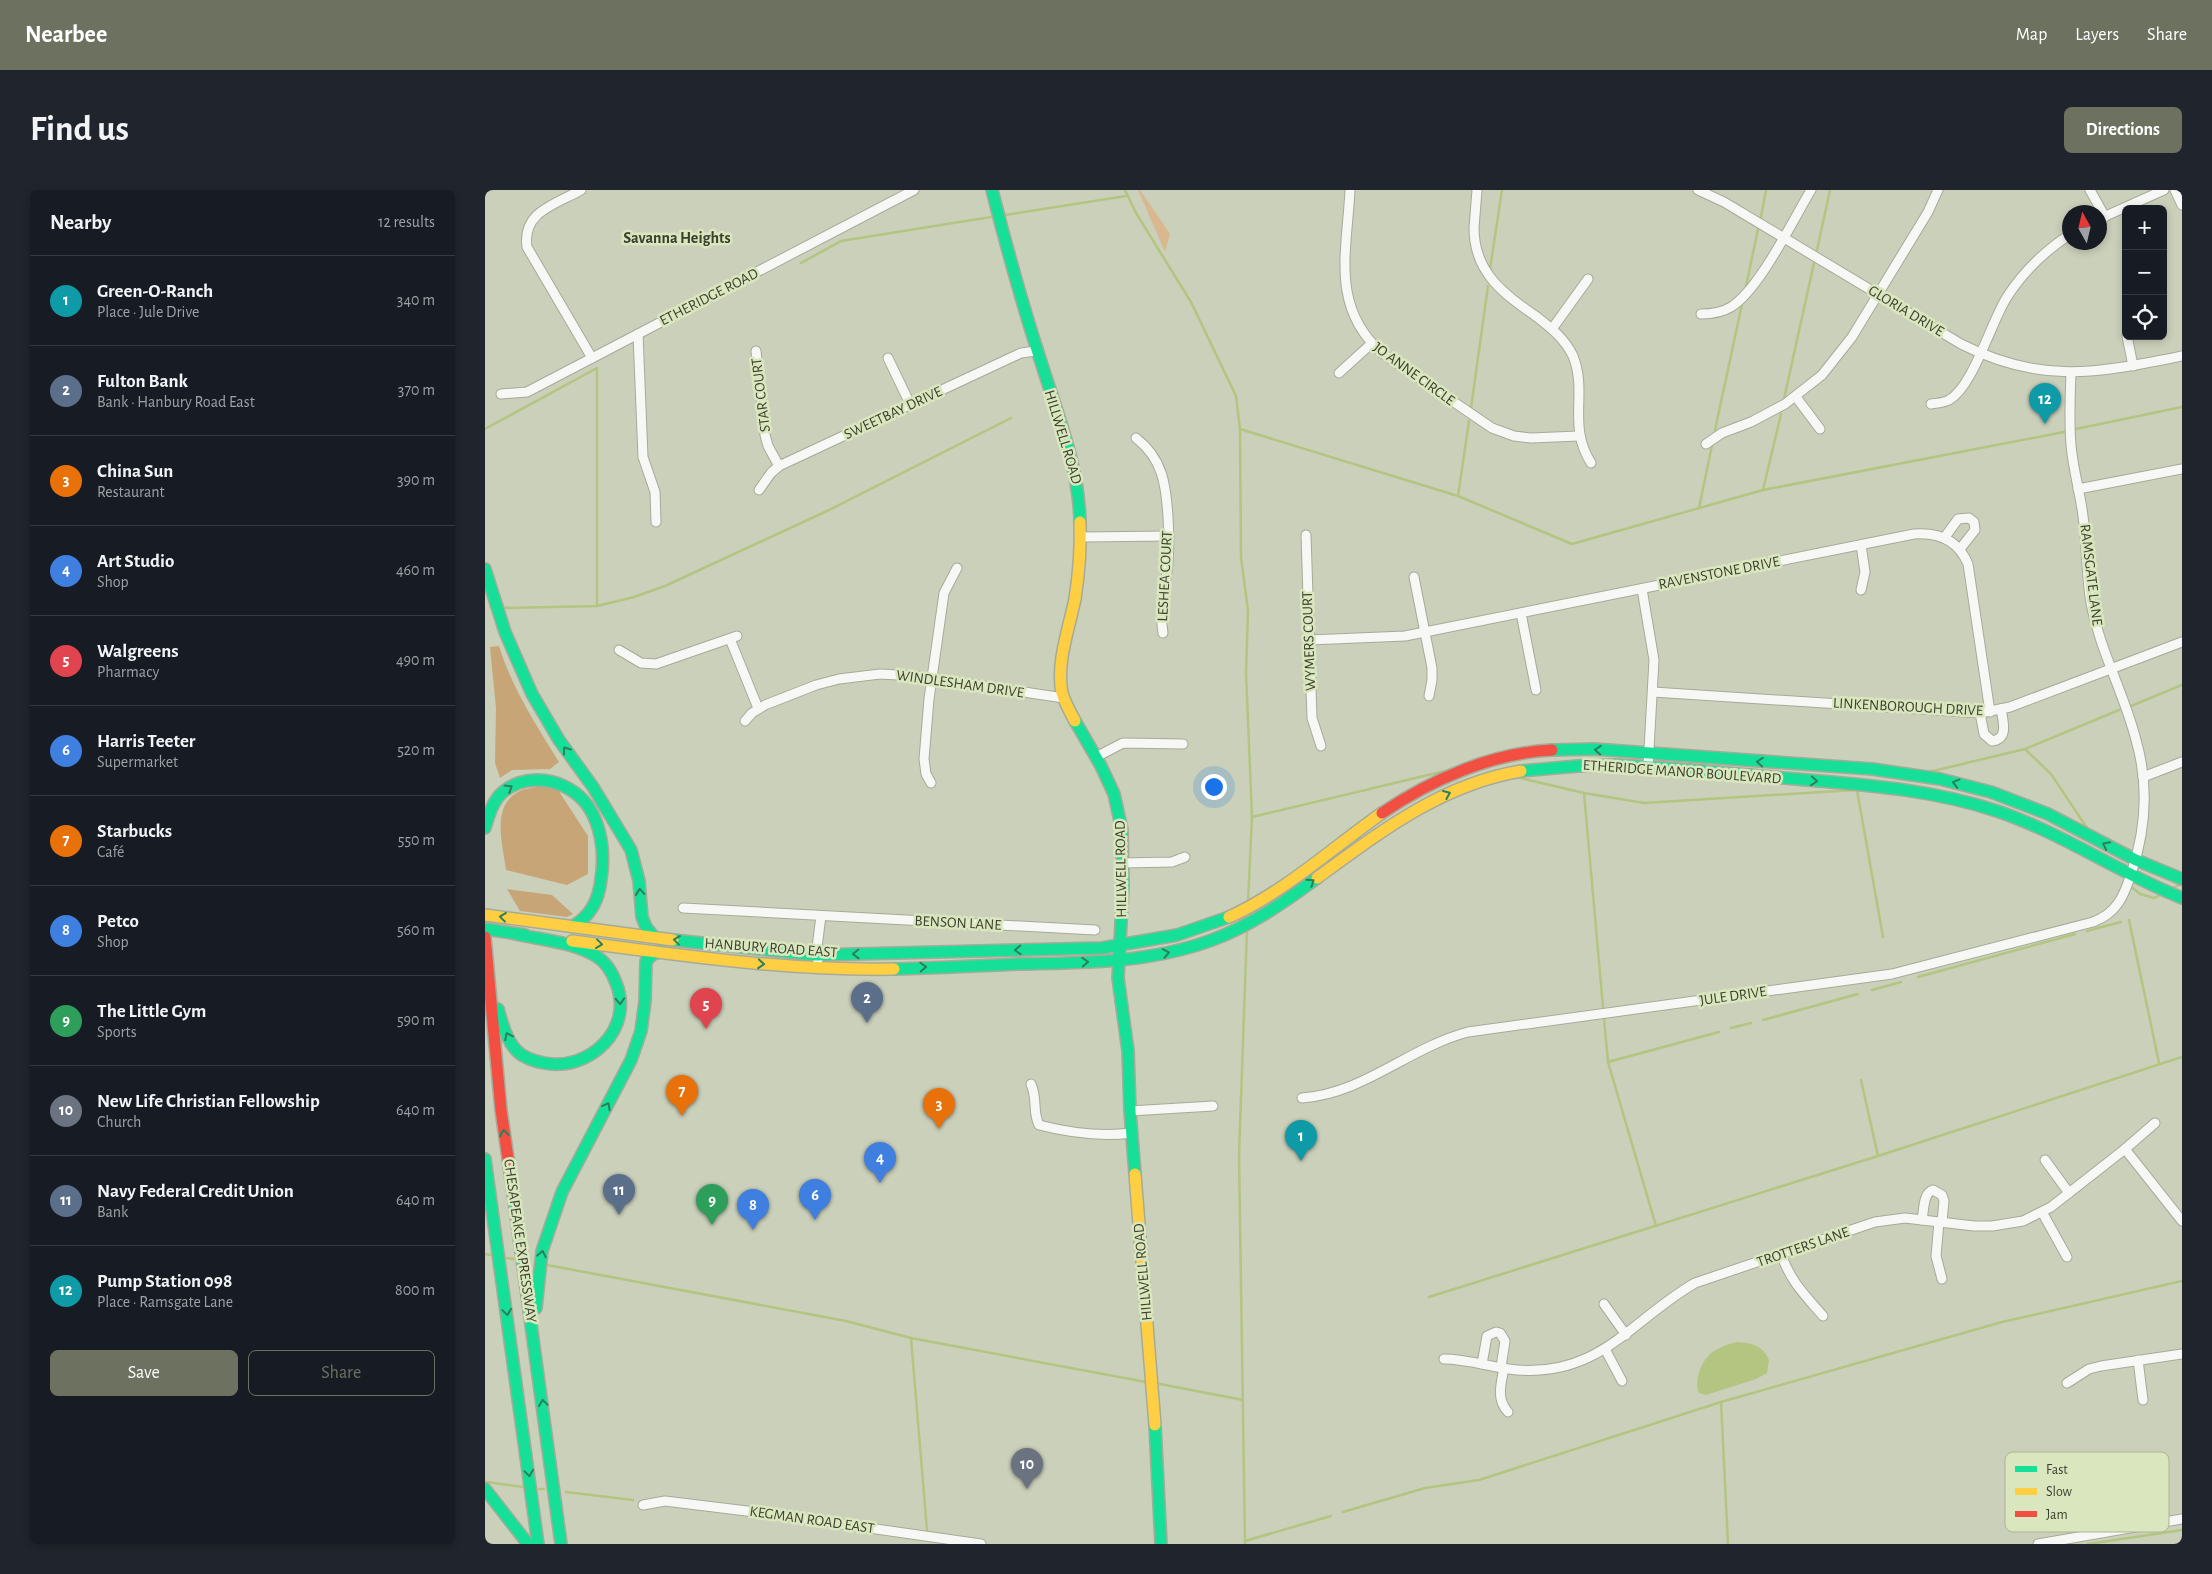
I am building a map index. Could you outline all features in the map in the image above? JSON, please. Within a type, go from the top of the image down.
[{"type":"main road","name":"HILLWELL ROAD","points":[[992,190],[1013,275],[1076,475],[1080,498],[1081,538],[1075,596],[1062,662],[1061,681],[1064,698],[1114,794],[1122,830],[1123,887],[1118,961],[1127,1051],[1130,1111],[1153,1382],[1161,1544]]},
{"type":"main road","points":[[485,569],[503,627],[533,694],[559,740],[593,787],[631,850],[639,881],[642,918],[645,927],[653,937]]},
{"type":"main road","name":"ETHERIDGE MANOR BOULEVARD","points":[[1120,946],[1169,938],[1223,921],[1288,884],[1399,801],[1458,772],[1502,758],[1539,751],[1594,749],[1872,769],[1940,778],[1991,792],[2048,814],[2136,860],[2182,879]]},
{"type":"main road","name":"ETHERIDGE MANOR BOULEVARD","points":[[1118,961],[1178,951],[1229,934],[1276,906],[1410,813],[1441,796],[1468,785],[1530,768],[1575,765],[1648,767],[1896,787],[1935,794],[1982,805],[2028,823],[2182,898]]},
{"type":"main road","points":[[485,828],[490,810],[500,794],[513,785],[531,780],[549,780],[567,786],[581,797],[593,817],[601,841],[604,867],[599,896],[587,917],[573,926]]},
{"type":"main road","name":"HANBURY ROAD EAST","points":[[485,915],[653,937],[816,955],[1120,946]]},
{"type":"main road","name":"HANBURY ROAD EAST","points":[[485,930],[805,968],[860,969],[1118,961]]},
{"type":"main road","points":[[488,960],[501,1022],[509,1040],[518,1052],[543,1064],[577,1064],[603,1046],[615,1030],[620,1009],[620,994],[610,970],[599,957],[593,954],[516,934]]},
{"type":"main road","name":"CHESAPEAKE EXPRESSWAY","points":[[485,937],[501,1110],[561,1544]]},
{"type":"main road","points":[[536,1355],[536,1301],[546,1238],[562,1192],[631,1060],[643,1021],[646,961],[653,954],[660,952]]},
{"type":"main road","name":"CHESAPEAKE EXPRESSWAY","points":[[485,1160],[531,1544]]},
{"type":"main road","points":[[485,1489],[531,1544]]},
{"type":"street","points":[[581,190],[534,216],[527,226],[526,239],[527,247],[592,358]]},
{"type":"street","name":"ETHERIDGE ROAD","points":[[501,394],[527,392],[914,190]]},
{"type":"street","name":"JO ANNE CIRCLE","points":[[1350,190],[1345,279],[1347,298],[1355,320],[1371,344],[1492,428],[1514,436],[1531,438],[1579,436]]},
{"type":"street","points":[[1477,190],[1474,229],[1482,264],[1490,278],[1505,295],[1553,329],[1567,345],[1576,366],[1579,382],[1579,436],[1582,449],[1591,463]]},
{"type":"street","name":"GLORIA DRIVE","points":[[1699,190],[1724,202],[1980,353],[2009,364],[2035,370],[2071,373],[2109,370],[2182,356]]},
{"type":"street","points":[[1701,314],[1721,312],[1740,299],[1758,278],[1811,190]]},
{"type":"street","points":[[1706,444],[1722,433],[1765,416],[1796,397],[1834,362],[1928,212],[1938,190]]},
{"type":"street","points":[[2090,190],[2096,205]]},
{"type":"street","points":[[2107,216],[2164,190]]},
{"type":"street","points":[[2175,190],[2182,205]]},
{"type":"street","points":[[1931,404],[1950,399],[1959,392],[1968,378],[1994,320],[2013,287],[2037,260],[2062,240]]},
{"type":"street","points":[[1553,329],[1588,279]]},
{"type":"street","points":[[638,334],[643,457],[655,492],[656,522]]},
{"type":"street","points":[[2128,340],[2133,366]]},
{"type":"street","points":[[1339,373],[1371,344]]},
{"type":"street","name":"STAR COURT","points":[[755,351],[765,435],[768,446],[779,466]]},
{"type":"street","name":"SWEETBAY DRIVE","points":[[759,490],[771,473],[779,466],[1021,353],[1036,351]]},
{"type":"street","points":[[887,358],[910,404]]},
{"type":"street","name":"RAMSGATE LANE","points":[[2071,373],[2071,447],[2085,529],[2091,601],[2100,640],[2136,739],[2143,777],[2144,819],[2136,860]]},
{"type":"street","points":[[1796,397],[1820,429]]},
{"type":"street","name":"LESHEA COURT","points":[[1136,438],[1155,457],[1162,472],[1165,485],[1169,536],[1168,563],[1161,602],[1163,633]]},
{"type":"street","points":[[2078,489],[2182,469]]},
{"type":"street","points":[[1960,549],[1975,530],[1974,522],[1969,518],[1959,519],[1945,537],[1960,549],[1968,564],[1991,712]]},
{"type":"street","name":"RAVENSTONE DRIVE","points":[[1309,640],[1395,637],[1920,534],[1934,534],[1945,537]]},
{"type":"street","name":"WYMERS COURT","points":[[1306,535],[1312,718],[1321,746]]},
{"type":"street","points":[[1081,538],[1169,536]]},
{"type":"street","points":[[1861,545],[1865,572],[1861,590]]},
{"type":"street","points":[[931,783],[926,774],[924,759],[932,678],[944,593],[957,568]]},
{"type":"street","points":[[1414,577],[1432,668],[1433,680],[1429,696]]},
{"type":"street","points":[[1642,589],[1654,660],[1648,767]]},
{"type":"street","points":[[1521,613],[1536,690]]},
{"type":"street","points":[[619,650],[641,663],[656,664],[733,638],[758,708]]},
{"type":"street","name":"LINKENBOROUGH DRIVE","points":[[1653,692],[1980,713],[1991,712],[2182,642]]},
{"type":"street","name":"WINDLESHAM DRIVE","points":[[745,721],[758,708],[767,703],[839,679],[896,674],[1064,698]]},
{"type":"street","points":[[1980,713],[1984,734],[1993,740],[1998,740],[2004,730],[2001,709]]},
{"type":"street","points":[[1096,758],[1123,743],[1183,744]]},
{"type":"street","points":[[2143,777],[2182,762]]},
{"type":"street","points":[[1122,863],[1172,862],[1185,856]]},
{"type":"street","name":"JULE DRIVE","points":[[1302,1098],[1333,1093],[1362,1083],[1429,1045],[1468,1032],[1892,974],[2093,922],[2109,914],[2117,907],[2125,893],[2136,860]]},
{"type":"street","name":"BENSON LANE","points":[[683,908],[1095,930]]},
{"type":"street","points":[[821,916],[816,955],[822,968]]},
{"type":"street","points":[[805,968],[816,955]]},
{"type":"street","points":[[1031,1084],[1036,1095],[1035,1117],[1039,1125],[1072,1133],[1115,1136],[1132,1133]]},
{"type":"street","points":[[1130,1111],[1213,1106]]},
{"type":"street","name":"TROTTERS LANE","points":[[1445,1359],[1458,1359],[1516,1370],[1554,1367],[1577,1362],[1605,1349],[1695,1283],[1875,1222],[1905,1218],[1974,1226],[1992,1226],[2023,1220],[2042,1212],[2069,1193],[2155,1123]]},
{"type":"street","points":[[2125,1149],[2182,1221]]},
{"type":"street","points":[[2045,1160],[2069,1193]]},
{"type":"street","points":[[1922,1220],[1926,1196],[1929,1192],[1933,1190],[1942,1194],[1944,1200],[1936,1256],[1942,1279]]},
{"type":"street","points":[[2042,1212],[2067,1257]]},
{"type":"street","points":[[1781,1254],[1793,1282],[1823,1316]]},
{"type":"street","points":[[1604,1304],[1626,1334]]},
{"type":"street","points":[[1482,1364],[1487,1336],[1496,1332],[1500,1333],[1505,1341],[1500,1393],[1501,1401],[1508,1412]]},
{"type":"street","points":[[1605,1349],[1622,1381]]},
{"type":"street","points":[[2067,1383],[2089,1369],[2182,1354]]},
{"type":"street","points":[[2137,1360],[2143,1400]]},
{"type":"street","name":"KEGMAN ROAD EAST","points":[[643,1505],[665,1501],[981,1544]]},
{"type":"street","points":[[2169,1521],[2182,1519]]},
{"type":"street","points":[[2038,1544],[2107,1532]]},
{"type":"shaded area","points":[[1138,190],[1140,190],[1170,234],[1165,252]]},
{"type":"shaded area","points":[[499,646],[504,662],[533,720],[559,762],[550,769],[512,770],[500,778],[495,763],[496,708],[490,647]]},
{"type":"shaded area","points":[[540,786],[558,790],[588,836],[588,874],[567,885],[506,870],[501,838],[502,816],[505,806],[511,797],[520,791]]},
{"type":"shaded area","points":[[507,889],[552,895],[573,914],[567,917],[520,911]]},
{"type":"shaded area","points":[[1737,1342],[1752,1344],[1763,1351],[1769,1360],[1767,1373],[1756,1379],[1706,1395],[1699,1393],[1697,1386],[1698,1378],[1705,1360],[1723,1346]]},
{"type":"waterway","points":[[1125,190],[1136,213],[1191,302],[1236,396],[1240,429],[1241,557],[1248,611],[1246,673],[1252,817],[1248,902]]},
{"type":"waterway","points":[[1490,269],[1502,190]]},
{"type":"waterway","points":[[1761,217],[1766,190]]},
{"type":"waterway","points":[[1817,250],[1830,190]]},
{"type":"waterway","points":[[1005,215],[1126,196]]},
{"type":"waterway","points":[[801,263],[841,241],[991,217]]},
{"type":"waterway","points":[[1746,286],[1758,229]]},
{"type":"waterway","points":[[1784,399],[1814,263]]},
{"type":"waterway","points":[[1471,408],[1488,286]]},
{"type":"waterway","points":[[1715,430],[1742,304]]},
{"type":"waterway","points":[[485,429],[597,368],[597,606]]},
{"type":"waterway","points":[[2076,429],[2182,407]]},
{"type":"waterway","points":[[1763,490],[1781,414]]},
{"type":"waterway","points":[[504,608],[597,606],[634,597],[665,586],[827,511],[1011,418]]},
{"type":"waterway","points":[[1458,496],[1469,421]]},
{"type":"waterway","points":[[1240,429],[1458,496],[1572,544],[1763,490],[2064,432]]},
{"type":"waterway","points":[[1699,508],[1712,445]]},
{"type":"waterway","points":[[2131,706],[2182,685]]},
{"type":"waterway","points":[[1929,772],[2025,749],[2119,710]]},
{"type":"waterway","points":[[2025,749],[2051,774],[2087,828]]},
{"type":"waterway","points":[[1252,817],[1449,770]]},
{"type":"waterway","points":[[1516,777],[1584,793],[1644,803],[1855,790]]},
{"type":"waterway","points":[[1857,790],[1883,937]]},
{"type":"waterway","points":[[1584,793],[1603,1007]]},
{"type":"waterway","points":[[2171,889],[2181,884]]},
{"type":"waterway","points":[[2133,888],[2140,894],[2154,898],[2160,895]]},
{"type":"waterway","points":[[2129,920],[2159,1063]]},
{"type":"waterway","points":[[2087,931],[2121,922]]},
{"type":"waterway","points":[[1245,1544],[1239,1155],[1247,929]]},
{"type":"waterway","points":[[1918,977],[2075,934]]},
{"type":"waterway","points":[[1872,990],[1901,982]]},
{"type":"waterway","points":[[1763,1020],[1858,994]]},
{"type":"waterway","points":[[1604,1019],[1608,1062],[1656,1226]]},
{"type":"waterway","points":[[1731,1028],[1751,1023]]},
{"type":"waterway","points":[[1608,1062],[1719,1032]]},
{"type":"waterway","points":[[1429,1297],[1878,1156],[2182,1057]]},
{"type":"waterway","points":[[1861,1080],[1878,1156]]},
{"type":"waterway","points":[[485,1254],[491,1255]]},
{"type":"waterway","points":[[507,1258],[514,1259]]},
{"type":"waterway","points":[[547,1265],[846,1321],[911,1338],[1146,1382]]},
{"type":"waterway","points":[[1343,1512],[1425,1488],[1479,1480],[1721,1402],[2002,1322],[2182,1281]]},
{"type":"waterway","points":[[911,1338],[927,1530]]},
{"type":"waterway","points":[[1160,1384],[1243,1400]]},
{"type":"waterway","points":[[1721,1402],[1728,1544]]},
{"type":"waterway","points":[[486,1482],[523,1487]]},
{"type":"waterway","points":[[539,1489],[544,1489]]},
{"type":"waterway","points":[[566,1492],[633,1500]]},
{"type":"waterway","points":[[1245,1541],[1331,1516]]},
{"type":"waterway","points":[[2169,1532],[2182,1530]]},
{"type":"waterway","points":[[2088,1544],[2169,1532]]},
{"type":"traffic: fast","points":[[992,190],[1022,300],[1067,442],[1076,482],[1080,522]]},
{"type":"traffic: fast","points":[[485,569],[505,632],[532,694],[559,740],[593,787],[631,850],[639,881],[642,917],[646,927],[654,937]]},
{"type":"traffic: fast","points":[[1075,721],[1101,766],[1114,794],[1122,830],[1123,887],[1118,978],[1128,1051],[1135,1174]]},
{"type":"traffic: fast","points":[[1552,750],[1594,749],[1872,769],[1940,779],[1991,792],[2048,814],[2136,860],[2182,879]]},
{"type":"traffic: fast","points":[[1521,771],[1578,766],[1638,766],[1872,786],[1922,793],[1972,804],[2021,820],[2182,898]]},
{"type":"traffic: fast","points":[[485,828],[498,797],[508,788],[532,780],[545,780],[557,783],[579,796],[588,806],[597,823],[601,841],[602,870],[600,886],[593,906],[585,917],[573,926]]},
{"type":"traffic: fast","points":[[894,969],[1092,962],[1141,957],[1189,948],[1212,940],[1253,921],[1317,878]]},
{"type":"traffic: fast","points":[[673,940],[816,955],[1102,948],[1177,935],[1229,917]]},
{"type":"traffic: fast","points":[[485,929],[525,935]]},
{"type":"traffic: fast","points":[[498,1009],[507,1036],[519,1053],[536,1061],[561,1064],[577,1061],[592,1054],[604,1044],[613,1031],[619,1016],[620,1000],[616,983],[613,975],[600,958],[567,944],[516,934]]},
{"type":"traffic: fast","points":[[536,1308],[542,1251],[562,1192],[631,1060],[641,1031],[645,1001],[646,961],[653,954],[660,952]]},
{"type":"traffic: fast","points":[[485,1159],[538,1544]]},
{"type":"traffic: fast","points":[[513,1193],[561,1544]]},
{"type":"traffic: fast","points":[[1155,1425],[1161,1544]]},
{"type":"traffic: fast","points":[[485,1489],[528,1544]]},
{"type":"traffic: slow","points":[[1075,721],[1062,693],[1061,670],[1079,570],[1080,522]]},
{"type":"traffic: slow","points":[[1317,878],[1388,827],[1438,798],[1492,777],[1521,771]]},
{"type":"traffic: slow","points":[[1229,917],[1270,895],[1382,813]]},
{"type":"traffic: slow","points":[[485,915],[673,940]]},
{"type":"traffic: slow","points":[[572,941],[692,957],[772,965],[894,969]]},
{"type":"traffic: slow","points":[[1135,1174],[1155,1425]]},
{"type":"traffic: jam","points":[[1382,813],[1441,779],[1463,770],[1507,756],[1552,750]]},
{"type":"traffic: jam","points":[[485,937],[501,1110],[513,1193]]},
{"type":"place","name":"Pump Station 098","points":[[2045,424]]},
{"type":"place","name":"Fulton Bank","points":[[867,1023]]},
{"type":"place","name":"Walgreens","points":[[706,1029]]},
{"type":"place","name":"Starbucks","points":[[682,1116]]},
{"type":"place","name":"China Sun","points":[[939,1129]]},
{"type":"place","name":"Green-O-Ranch","points":[[1301,1161]]},
{"type":"place","name":"Art Studio","points":[[880,1183]]},
{"type":"place","name":"Navy Federal Credit Union","points":[[619,1215]]},
{"type":"place","name":"Harris Teeter","points":[[815,1220]]},
{"type":"place","name":"The Little Gym","points":[[712,1225]]},
{"type":"place","name":"Petco","points":[[753,1230]]},
{"type":"place","name":"New Life Christian Fellowship","points":[[1027,1489]]},
{"type":"district","name":"Savanna Heights","points":[[677,238]]}]
